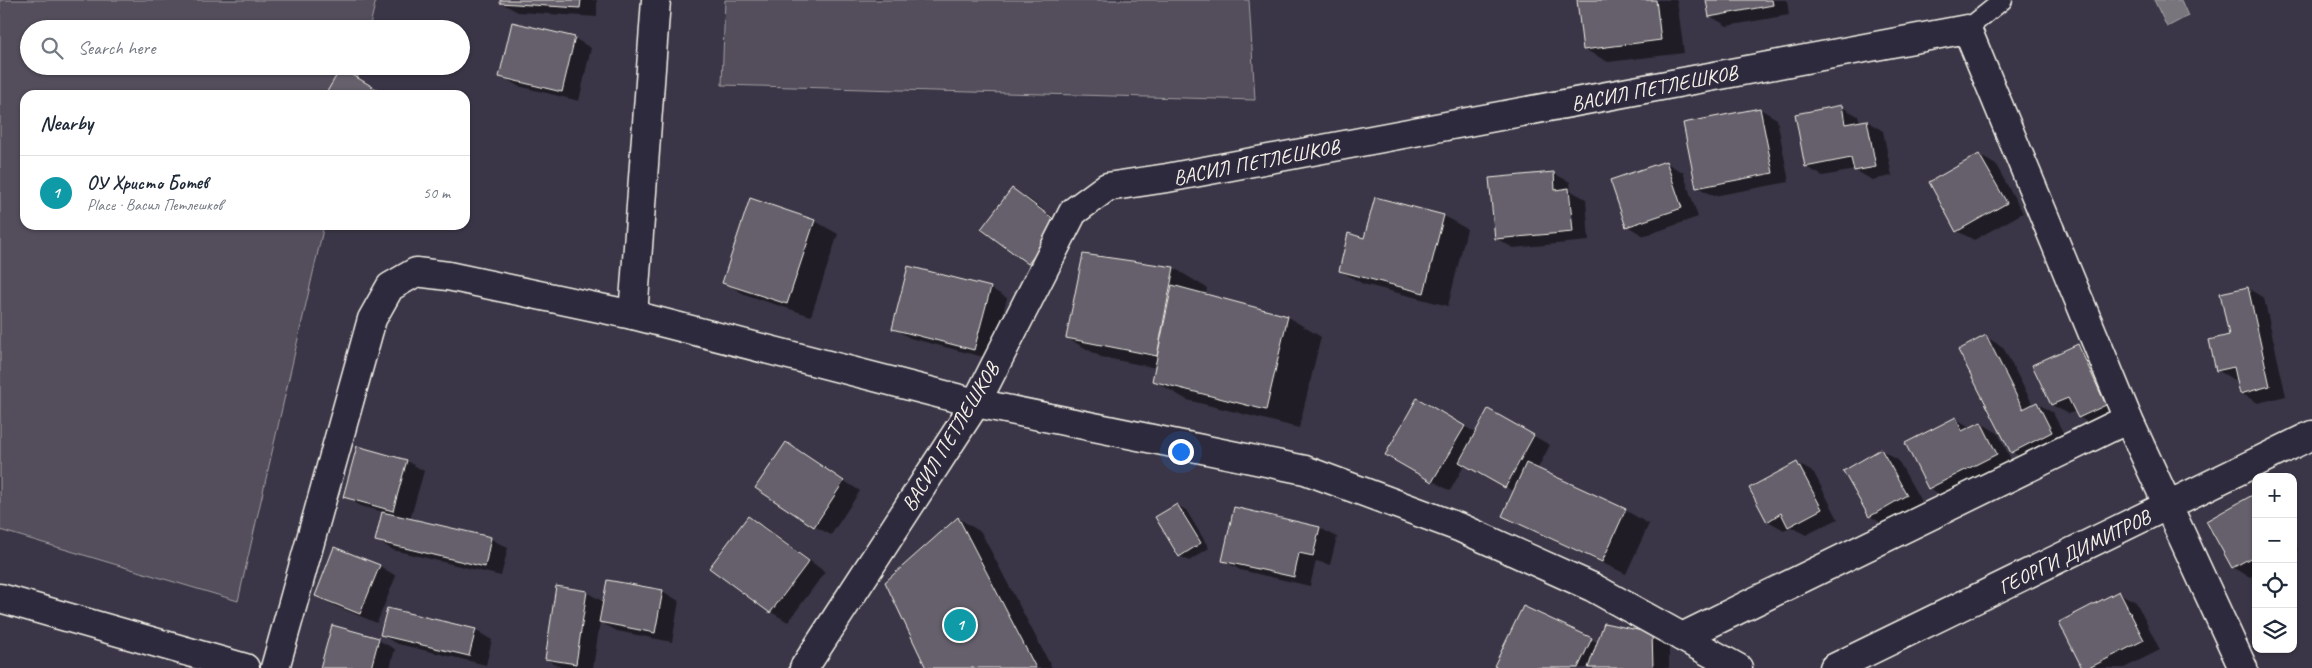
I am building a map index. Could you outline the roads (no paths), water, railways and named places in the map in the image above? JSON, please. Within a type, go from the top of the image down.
[{"type":"street","points":[[633,315],[656,0]]},
{"type":"street","points":[[1967,29],[2128,419],[2243,668]]},
{"type":"street","name":"ВАСИЛ ПЕТЛЕШКОВ","points":[[804,668],[976,403],[1073,212],[1107,187],[1177,177],[1967,29]]},
{"type":"street","points":[[275,668],[372,319],[390,287],[416,272],[448,276],[633,315],[976,403],[1305,470],[1460,528],[1592,587],[1738,668]]},
{"type":"street","points":[[1682,637],[2128,419]]},
{"type":"street","name":"ГЕОРГИ ДИМИТРОВ","points":[[1834,668],[2312,435]]},
{"type":"street","points":[[0,598],[245,668]]},
{"type":"lane","points":[[1967,29],[1990,13],[2003,0]]},
{"type":"place","name":"ОУ Христо Ботев","points":[[960,625]]}]
